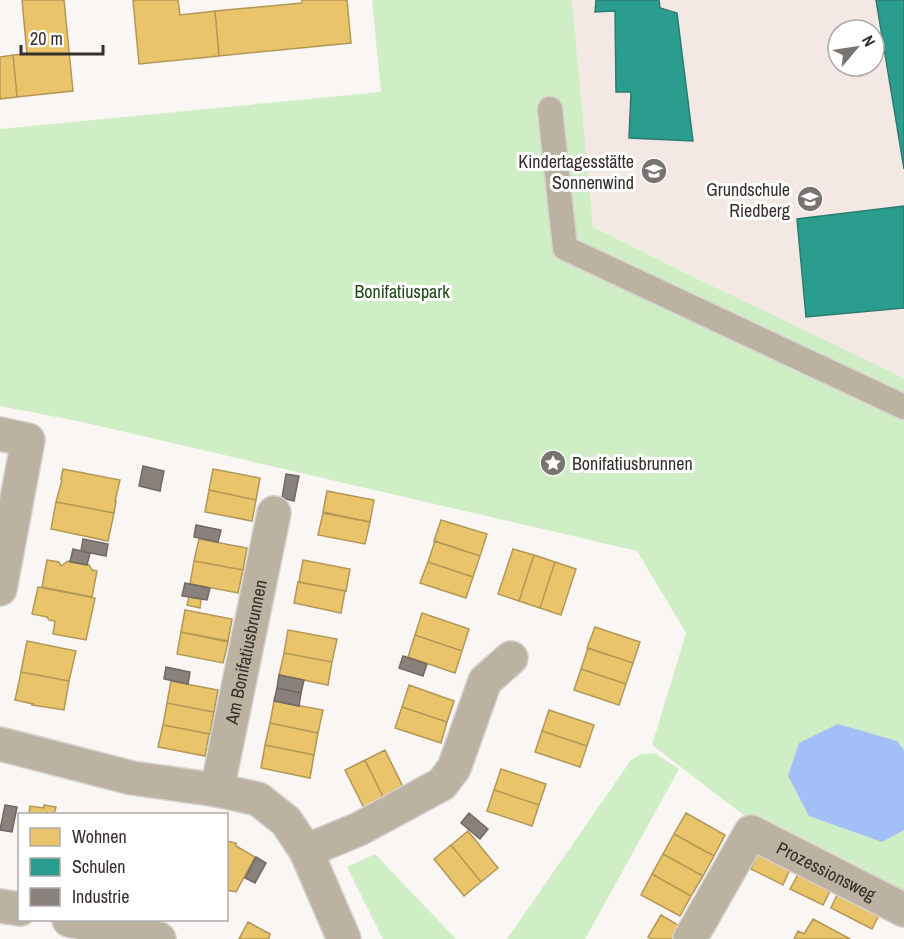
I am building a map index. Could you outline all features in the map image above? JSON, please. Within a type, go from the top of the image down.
[{"type":"street","points":[[550,109],[564,248],[904,407]]},
{"type":"street","points":[[0,585],[14,437]]},
{"type":"street","name":"Am Bonifatiusbrunnen","points":[[217,790],[274,513]]},
{"type":"street","points":[[306,851],[359,829],[442,784],[454,768],[485,681],[511,658]]},
{"type":"street","points":[[0,744],[132,778],[217,790],[258,799],[286,821],[306,851],[344,939]]},
{"type":"street","name":"Prozessionsweg","points":[[690,939],[751,832],[904,910]]},
{"type":"street","points":[[0,906],[18,909]]},
{"type":"street","points":[[74,921],[159,939]]},
{"type":"shaded area","name":"Grundschule Riedberg","points":[[572,0],[904,0],[904,378],[593,227]]},
{"type":"green space","name":"Bonifatiuspark","points":[[372,0],[572,0],[593,227],[904,378],[904,901],[754,823],[652,745],[686,633],[637,551],[82,422],[0,406],[0,129],[381,92]]},
{"type":"green space","points":[[655,753],[679,769],[585,939],[507,939],[631,760],[641,754]]},
{"type":"green space","points":[[375,854],[456,939],[383,939],[347,867]]},
{"type":"water","points":[[838,724],[897,741],[904,750],[904,830],[882,842],[809,816],[788,776],[799,743]]},
{"type":"building: Wohnen","points":[[22,0],[64,0],[73,91],[17,97],[13,55],[27,54]]},
{"type":"building: Wohnen","points":[[133,0],[178,0],[180,15],[215,11],[219,56],[139,64]]},
{"type":"building: Wohnen","points":[[302,0],[347,0],[351,43],[219,56],[215,11],[302,3]]},
{"type":"building: Wohnen","points":[[13,55],[17,97],[0,99],[0,57]]},
{"type":"building: Wohnen","points":[[63,469],[120,480],[114,513],[56,502]]},
{"type":"building: Wohnen","points":[[213,469],[260,478],[256,500],[209,490]]},
{"type":"building: Wohnen","points":[[209,490],[256,500],[252,521],[205,512]]},
{"type":"building: Wohnen","points":[[327,491],[374,500],[370,522],[323,512]]},
{"type":"building: Wohnen","points":[[56,502],[114,513],[108,541],[51,529]]},
{"type":"building: Wohnen","points":[[323,513],[370,522],[365,544],[318,535]]},
{"type":"building: Wohnen","points":[[441,520],[487,534],[480,556],[434,541]]},
{"type":"building: Wohnen","points":[[199,539],[247,548],[243,570],[194,561]]},
{"type":"building: Wohnen","points":[[435,541],[480,556],[473,577],[428,562]]},
{"type":"building: Wohnen","points":[[513,549],[534,555],[519,601],[498,594]]},
{"type":"building: Wohnen","points":[[534,555],[555,562],[540,608],[519,601]]},
{"type":"building: Wohnen","points":[[47,560],[59,562],[61,566],[68,561],[89,565],[92,570],[97,571],[92,597],[42,587]]},
{"type":"building: Wohnen","points":[[303,560],[350,569],[346,591],[299,582]]},
{"type":"building: Wohnen","points":[[194,561],[243,570],[238,593],[190,584]]},
{"type":"building: Wohnen","points":[[428,562],[473,577],[466,598],[420,583]]},
{"type":"building: Wohnen","points":[[555,562],[576,569],[561,615],[540,608]]},
{"type":"building: Wohnen","points":[[298,582],[345,591],[341,613],[294,603]]},
{"type":"building: Wohnen","points":[[38,587],[95,598],[86,640],[53,634],[55,621],[32,614]]},
{"type":"building: Wohnen","points":[[189,597],[201,599],[200,608],[187,605]]},
{"type":"building: Wohnen","points":[[185,610],[232,619],[228,641],[181,632]]},
{"type":"building: Wohnen","points":[[422,613],[469,629],[462,651],[415,635]]},
{"type":"building: Wohnen","points":[[595,627],[640,642],[633,663],[587,648]]},
{"type":"building: Wohnen","points":[[288,630],[337,639],[332,662],[284,653]]},
{"type":"building: Wohnen","points":[[181,632],[228,642],[223,663],[177,654]]},
{"type":"building: Wohnen","points":[[415,635],[462,651],[455,673],[408,657]]},
{"type":"building: Wohnen","points":[[27,641],[76,651],[69,681],[21,672]]},
{"type":"building: Wohnen","points":[[588,648],[633,663],[626,684],[581,669]]},
{"type":"building: Wohnen","points":[[284,653],[332,662],[328,685],[279,675]]},
{"type":"building: Wohnen","points":[[581,669],[626,684],[619,705],[574,690]]},
{"type":"building: Wohnen","points":[[21,672],[69,681],[64,710],[15,700]]},
{"type":"building: Wohnen","points":[[171,681],[218,690],[214,712],[167,703]]},
{"type":"building: Wohnen","points":[[409,685],[454,701],[447,722],[402,707]]},
{"type":"building: Wohnen","points":[[274,701],[323,710],[318,733],[270,723]]},
{"type":"building: Wohnen","points":[[167,703],[214,712],[210,734],[163,725]]},
{"type":"building: Wohnen","points":[[402,707],[447,722],[441,743],[395,728]]},
{"type":"building: Wohnen","points":[[549,710],[594,725],[587,746],[542,731]]},
{"type":"building: Wohnen","points":[[270,723],[318,733],[314,755],[265,745]]},
{"type":"building: Wohnen","points":[[163,725],[209,734],[205,756],[158,747]]},
{"type":"building: Wohnen","points":[[542,731],[587,746],[580,767],[535,752]]},
{"type":"building: Wohnen","points":[[265,745],[314,755],[310,778],[261,768]]},
{"type":"building: Wohnen","points":[[385,750],[406,793],[386,803],[365,760]]},
{"type":"building: Wohnen","points":[[365,760],[386,803],[366,812],[345,770]]},
{"type":"building: Wohnen","points":[[501,769],[546,784],[539,805],[494,790]]},
{"type":"building: Wohnen","points":[[494,790],[539,805],[532,826],[487,811]]},
{"type":"building: Wohnen","points":[[44,805],[56,807],[54,813],[29,813],[30,806],[44,808]]},
{"type":"building: Wohnen","points":[[686,813],[725,835],[714,856],[674,834]]},
{"type":"building: Wohnen","points":[[468,831],[498,868],[481,882],[451,845]]},
{"type":"building: Wohnen","points":[[674,834],[714,856],[703,876],[663,854]]},
{"type":"building: Wohnen","points":[[228,841],[236,843],[236,846],[255,857],[236,892],[228,890]]},
{"type":"building: Wohnen","points":[[451,845],[481,882],[464,896],[434,859]]},
{"type":"building: Wohnen","points":[[758,853],[790,869],[783,885],[751,869]]},
{"type":"building: Wohnen","points":[[663,854],[703,876],[691,896],[652,874]]},
{"type":"building: Wohnen","points":[[799,873],[831,889],[823,905],[790,889]]},
{"type":"building: Wohnen","points":[[652,874],[691,896],[680,916],[641,895]]},
{"type":"building: Wohnen","points":[[838,893],[880,913],[872,929],[831,908]]},
{"type":"building: Wohnen","points":[[661,915],[683,928],[677,939],[648,937]]},
{"type":"building: Wohnen","points":[[813,919],[850,939],[794,939],[798,931],[804,934]]},
{"type":"building: Wohnen","points":[[248,922],[270,934],[269,938],[239,939]]},
{"type":"building: Schulen","points":[[596,0],[659,0],[660,8],[677,13],[693,141],[629,138],[631,92],[616,92],[615,11],[595,12]]},
{"type":"building: Schulen","points":[[876,0],[904,0],[904,169],[886,60],[886,18],[879,18]]},
{"type":"building: Schulen","points":[[904,206],[904,308],[806,317],[797,219]]},
{"type":"building: Industrie","points":[[143,466],[164,471],[160,491],[139,486]]},
{"type":"building: Industrie","points":[[286,474],[299,476],[294,501],[282,498]]},
{"type":"building: Industrie","points":[[196,525],[221,530],[218,542],[194,537]]},
{"type":"building: Industrie","points":[[83,539],[108,544],[106,556],[81,551]]},
{"type":"building: Industrie","points":[[73,549],[90,553],[87,565],[70,562]]},
{"type":"building: Industrie","points":[[185,583],[210,588],[207,600],[182,596]]},
{"type":"building: Industrie","points":[[403,656],[427,664],[423,676],[399,668]]},
{"type":"building: Industrie","points":[[166,667],[190,672],[188,684],[164,679]]},
{"type":"building: Industrie","points":[[279,675],[304,680],[301,693],[277,688]]},
{"type":"building: Industrie","points":[[277,688],[301,693],[299,706],[274,701]]},
{"type":"building: Industrie","points":[[5,805],[17,807],[12,832],[0,830]]},
{"type":"building: Industrie","points":[[469,813],[488,829],[480,839],[461,823]]},
{"type":"building: Industrie","points":[[256,857],[266,863],[255,883],[245,878]]},
{"type":"place","name":"Kindertagesstätte Sonnenwind","points":[[654,171]]},
{"type":"place","name":"Grundschule Riedberg","points":[[810,199]]},
{"type":"place","name":"Bonifatiusbrunnen","points":[[553,463]]}]
